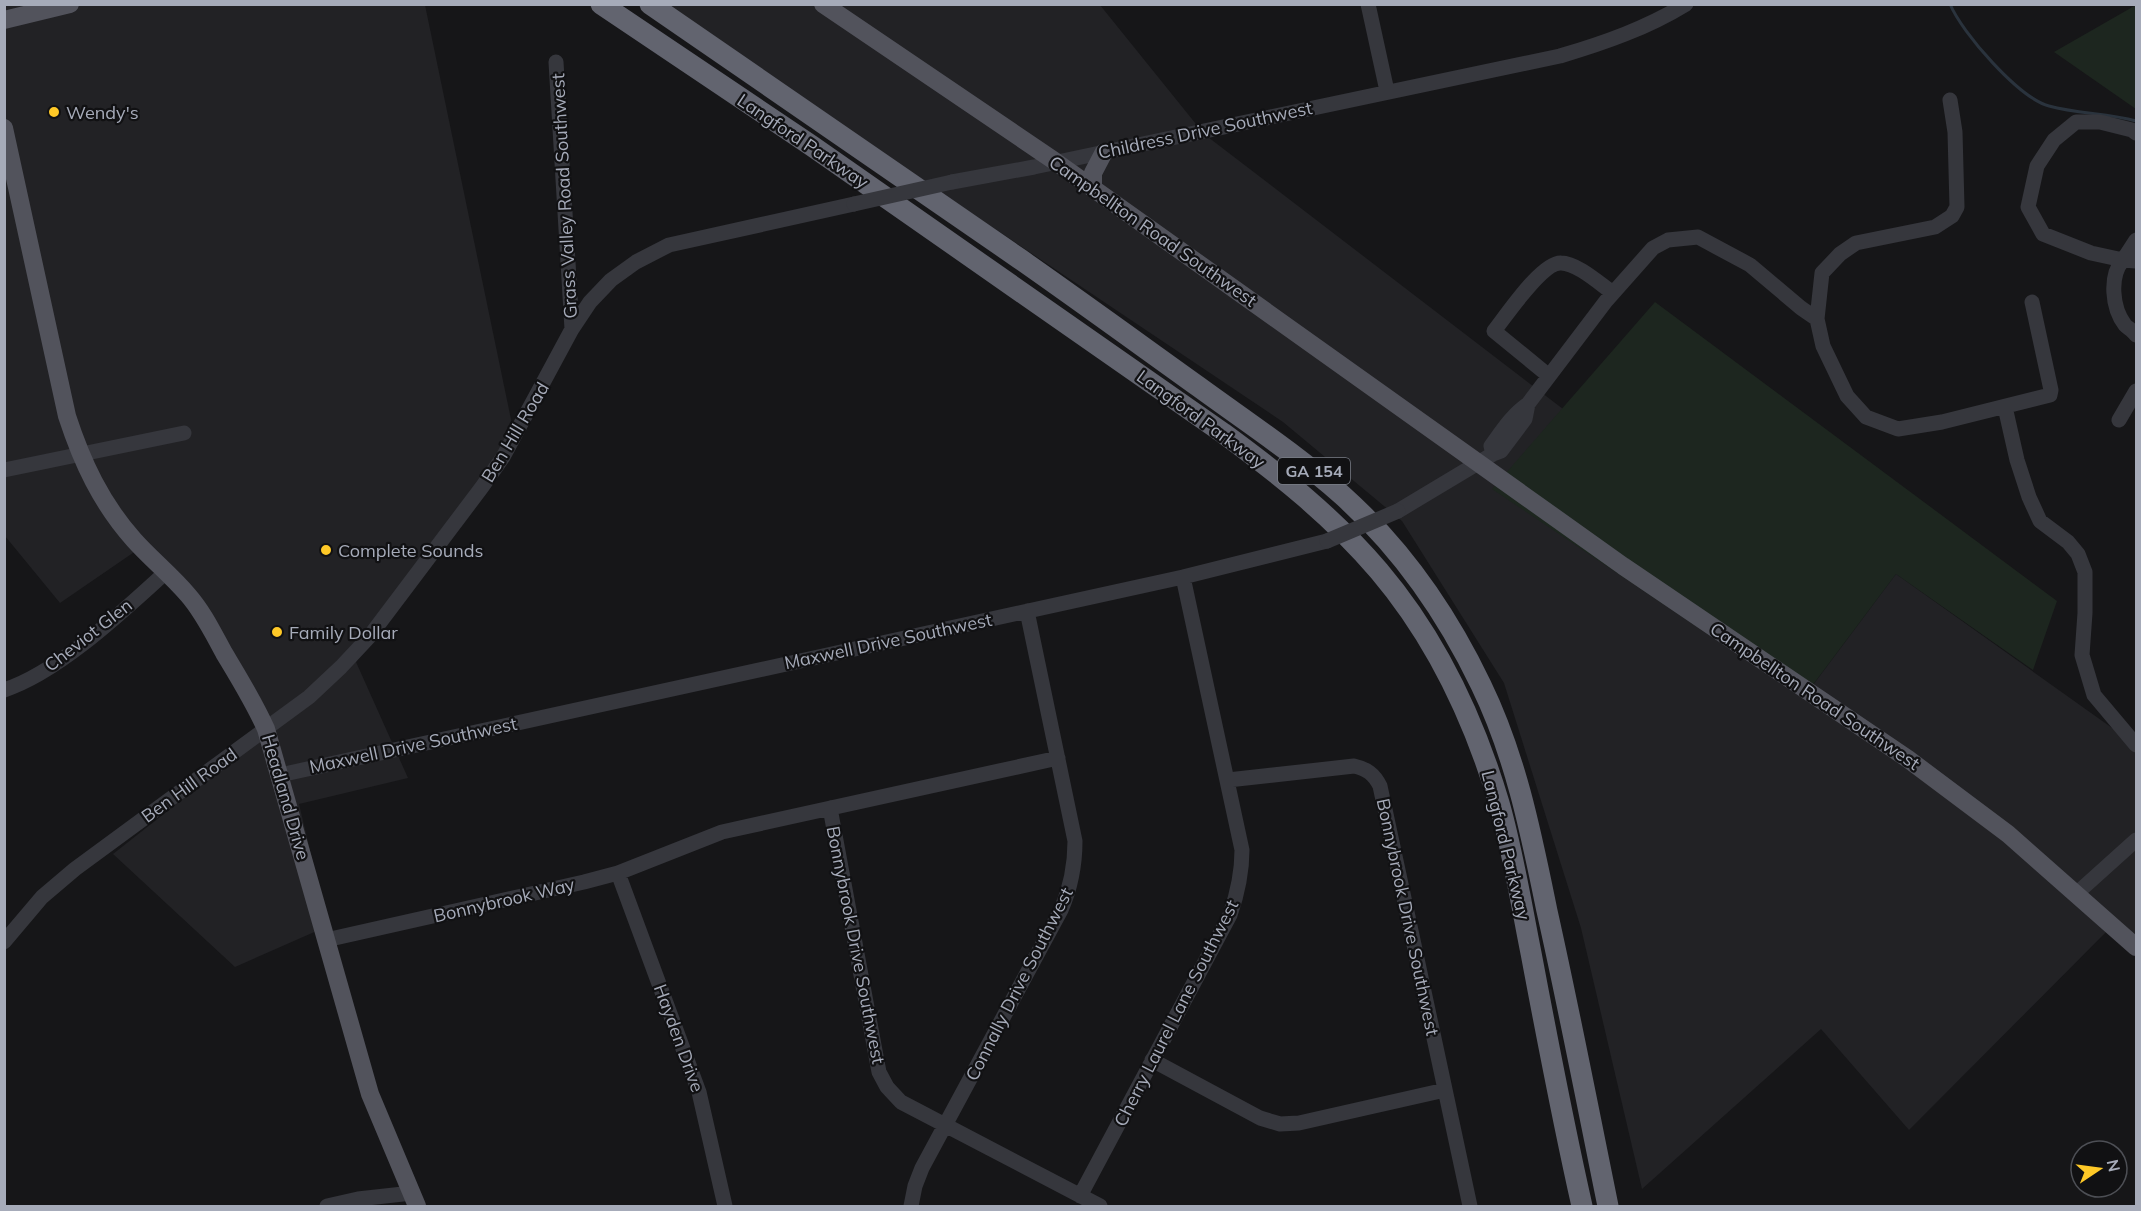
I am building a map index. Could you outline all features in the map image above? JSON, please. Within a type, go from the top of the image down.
[{"type":"highway","points":[[589,4],[634,28]]},
{"type":"highway","name":"Langford Parkway","points":[[601,4],[812,146],[1232,440],[1291,485],[1330,519],[1380,572],[1409,610],[1451,682],[1475,734],[1496,795],[1508,838],[1582,1206]]},
{"type":"highway","name":"Langford Parkway","points":[[650,4],[1067,292],[1298,458],[1342,495],[1381,534],[1436,606],[1469,661],[1495,716],[1511,759],[1527,817],[1546,903],[1608,1206]]},
{"type":"main road","points":[[4,20],[70,4]]},
{"type":"main road","name":"Campbellton Road Southwest","points":[[823,4],[1486,458],[1623,566],[1908,759],[2008,834],[2136,947]]},
{"type":"main road","name":"Headland Drive","points":[[4,128],[79,453],[112,514],[188,595],[203,615],[266,729],[370,1094],[414,1200]]},
{"type":"main road","points":[[1093,188],[1093,172],[1104,152]]},
{"type":"street","points":[[1368,4],[1387,91]]},
{"type":"street","name":"Childress Drive Southwest","points":[[572,329],[590,302],[611,280],[636,262],[669,245],[952,182],[1560,56],[1641,28],[1686,4]]},
{"type":"street","name":"Grass Valley Road Southwest","points":[[556,62],[572,329]]},
{"type":"street","points":[[1950,100],[1955,132],[1957,207],[1952,216],[1935,227],[1856,243],[1840,254],[1822,273],[1817,319],[1823,346],[1847,396],[1866,417],[1898,429],[1942,422],[2048,397],[2051,393],[2032,302]]},
{"type":"street","points":[[2130,260],[2091,254],[2043,234],[2028,207],[2037,166],[2054,140],[2076,122],[2100,122],[2136,133]]},
{"type":"street","points":[[1486,458],[1491,446],[1517,411],[1528,404],[1613,293],[1653,248],[1668,240],[1698,237],[1750,265],[1817,319]]},
{"type":"street","points":[[2136,240],[2130,260],[2118,266],[2113,281],[2115,301],[2124,324],[2136,335]]},
{"type":"street","points":[[1549,376],[1494,331],[1538,276],[1551,265],[1562,262],[1583,271],[1613,293]]},
{"type":"street","name":"Ben Hill Road","points":[[4,942],[42,897],[75,869],[309,696],[369,637],[503,457],[572,329]]},
{"type":"street","points":[[2119,420],[2136,391]]},
{"type":"street","points":[[2005,407],[2017,460],[2029,497],[2040,521],[2068,542],[2078,554],[2085,572],[2082,655],[2094,695],[2136,746]]},
{"type":"street","points":[[4,470],[184,433]]},
{"type":"street","name":"Maxwell Drive Southwest","points":[[280,775],[1183,577],[1327,541],[1398,511],[1486,458]]},
{"type":"street","name":"Cheviot Glen","points":[[4,690],[22,684],[66,655],[114,618],[165,572]]},
{"type":"street","name":"Cherry Laurel Lane Southwest","points":[[1080,1196],[1230,915],[1242,872],[1242,849],[1183,577]]},
{"type":"street","name":"Connally Drive Southwest","points":[[911,1206],[922,1168],[1061,910],[1070,889],[1075,866],[1075,841],[1027,611]]},
{"type":"street","name":"Bonnybrook Way","points":[[326,940],[618,873],[722,832],[1058,758]]},
{"type":"street","name":"Bonnybrook Drive Southwest","points":[[1228,780],[1354,766],[1365,769],[1376,777],[1380,786],[1470,1206]]},
{"type":"street","name":"Bonnybrook Drive Southwest","points":[[830,808],[879,1072],[887,1087],[901,1102],[1100,1206]]},
{"type":"street","points":[[2076,894],[2136,840]]},
{"type":"street","name":"Hayden Drive","points":[[618,873],[699,1092],[725,1206]]},
{"type":"street","points":[[1152,1059],[1260,1118],[1280,1124],[1299,1123],[1445,1090]]},
{"type":"street","points":[[327,1206],[358,1199],[414,1200]]},
{"type":"shaded area","points":[[4,5],[425,5],[513,429],[356,662],[408,778],[299,804],[328,926],[235,967],[113,854],[264,735],[226,654],[143,546],[60,603],[5,536]]},
{"type":"shaded area","points":[[667,5],[1100,5],[1204,134],[1563,409],[1493,489],[1804,697],[1896,574],[2136,745],[2136,941],[2116,922],[1909,1130],[1821,1029],[1642,1189],[1581,928],[1504,683],[1402,521],[1283,422],[758,70]]},
{"type":"shaded area","points":[[2136,5],[2136,109],[2054,52]]},
{"type":"shaded area","points":[[1655,302],[2057,601],[2033,670],[1896,574],[1803,698],[1492,489]]},
{"type":"waterway","points":[[1950,4],[1966,31],[1993,63],[2037,101],[2060,109],[2136,121]]},
{"type":"place","name":"Wendy's","points":[[54,112]]},
{"type":"place","name":"Complete Sounds","points":[[326,550]]},
{"type":"place","name":"Family Dollar","points":[[277,632]]}]
